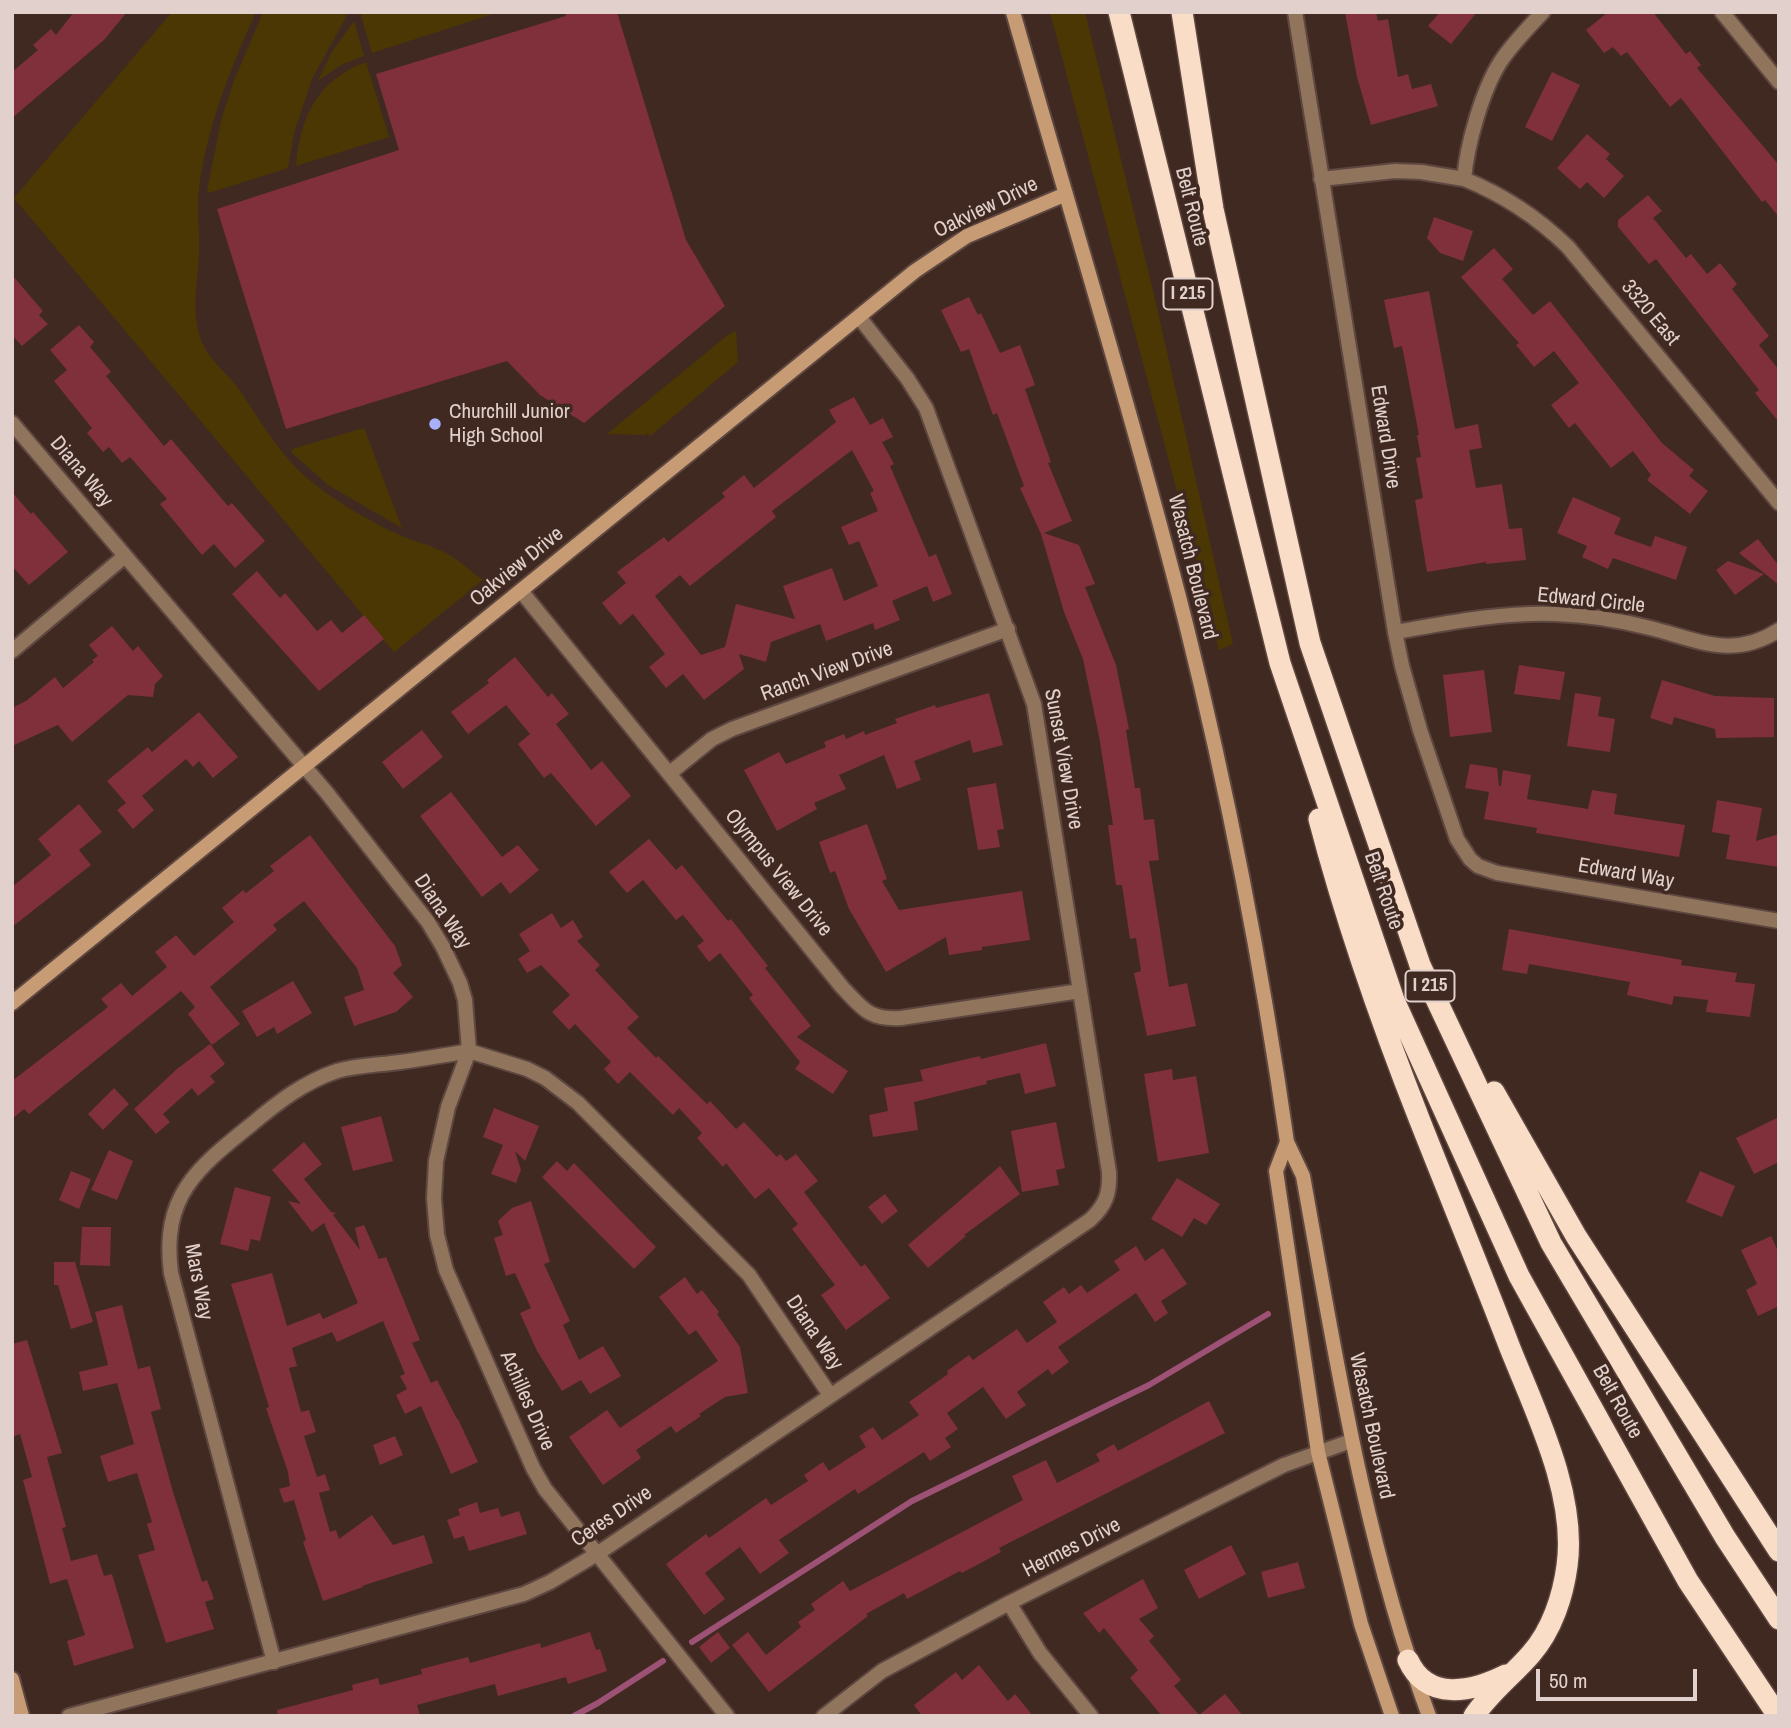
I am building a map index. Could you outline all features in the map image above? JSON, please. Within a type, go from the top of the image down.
[{"type":"highway","name":"Belt Route","points":[[1119,12],[1280,663],[1394,1000],[1520,1276],[1688,1581],[1778,1716]]},
{"type":"highway","name":"Belt Route","points":[[1182,12],[1213,209],[1310,643],[1420,965],[1551,1244],[1725,1537],[1779,1619]]},
{"type":"highway","points":[[1280,663],[1322,832],[1370,986],[1562,1486],[1568,1525],[1568,1555],[1558,1603],[1542,1639],[1474,1716]]},
{"type":"highway","points":[[1420,965],[1577,1236],[1779,1551]]},
{"type":"highway","points":[[1408,1660],[1420,1679],[1448,1690],[1483,1685],[1522,1664]]},
{"type":"main road","name":"Wasatch Boulevard","points":[[1013,12],[1155,505],[1203,696],[1257,957],[1287,1142],[1303,1176],[1351,1441],[1396,1620],[1429,1716]]},
{"type":"main road","name":"Oakview Drive","points":[[12,1003],[859,317],[951,246],[984,228],[1066,194]]},
{"type":"main road","name":"Wasatch Boulevard","points":[[1287,1142],[1276,1171],[1318,1452],[1362,1624],[1392,1716]]},
{"type":"main road","points":[[12,1679],[22,1716]]},
{"type":"street","name":"Edward Drive","points":[[1294,12],[1402,666],[1420,730],[1457,839],[1470,859]]},
{"type":"street","points":[[1464,179],[1467,151],[1499,64],[1514,43],[1543,12]]},
{"type":"street","points":[[1722,12],[1779,82]]},
{"type":"street","name":"3320 East","points":[[1321,179],[1395,171],[1464,179],[1509,200],[1550,229],[1568,247],[1779,503]]},
{"type":"street","name":"Sunset View Drive","points":[[859,317],[911,383],[926,408],[1034,704],[1109,1172],[1106,1202]]},
{"type":"street","name":"Diana Way","points":[[12,424],[304,766],[428,922],[443,947],[465,1000],[469,1051],[527,1069],[545,1078],[578,1103],[749,1275],[830,1395]]},
{"type":"street","points":[[12,651],[125,556]]},
{"type":"street","name":"Olympus View Drive","points":[[521,591],[842,987],[876,1018],[914,1017],[1080,990]]},
{"type":"street","name":"Edward Circle","points":[[1395,632],[1488,617],[1555,614],[1620,621],[1721,646],[1747,644],[1779,630]]},
{"type":"street","name":"Ranch View Drive","points":[[670,773],[712,739],[732,729],[1008,629]]},
{"type":"street","name":"Edward Way","points":[[1470,859],[1478,866],[1497,873],[1779,921]]},
{"type":"street","name":"Achilles Drive","points":[[469,1051],[448,1107],[436,1161],[434,1198],[441,1253],[446,1270],[533,1468],[552,1498],[727,1716]]},
{"type":"street","name":"Mars Way","points":[[274,1662],[171,1273],[168,1237],[172,1221],[184,1191],[208,1160],[293,1091],[346,1069],[469,1051]]},
{"type":"street","name":"Ceres Drive","points":[[69,1716],[524,1594],[550,1582],[597,1554],[1090,1220],[1106,1202]]},
{"type":"street","name":"Hermes Drive","points":[[824,1716],[867,1682],[898,1662],[1009,1603],[1284,1465],[1351,1441]]},
{"type":"street","points":[[1009,1603],[1032,1641],[1091,1716]]},
{"type":"shaded area","points":[[172,12],[256,12],[219,103],[201,174],[198,199],[196,320],[205,349],[236,386],[284,454],[317,486],[373,522],[449,555],[483,580],[394,652],[14,198]]},
{"type":"shaded area","points":[[263,12],[349,12],[312,79],[294,133],[288,168],[209,193],[207,191],[222,117]]},
{"type":"shaded area","points":[[360,12],[493,12],[493,14],[372,53]]},
{"type":"shaded area","points":[[1050,12],[1085,12],[1155,299],[1233,644],[1219,650]]},
{"type":"shaded area","points":[[354,21],[364,56],[341,65],[318,81],[331,53]]},
{"type":"shaded area","points":[[366,62],[389,137],[296,166],[302,131],[314,102],[335,79]]},
{"type":"shaded area","points":[[736,331],[738,362],[650,436],[648,433],[607,434],[729,334]]},
{"type":"shaded area","points":[[364,428],[402,528],[328,485],[292,453],[292,449]]},
{"type":"building","points":[[74,12],[127,12],[104,40],[12,118],[12,72],[38,50],[33,45],[51,29],[56,35]]},
{"type":"building","points":[[565,12],[617,12],[686,240],[725,306],[584,423],[540,395],[507,361],[286,429],[217,209],[399,150],[376,74],[566,16]]},
{"type":"building","points":[[1345,12],[1376,12],[1378,21],[1388,19],[1398,77],[1408,74],[1412,89],[1431,84],[1438,106],[1371,125],[1357,77]]},
{"type":"building","points":[[1440,12],[1477,12],[1451,44],[1428,26]]},
{"type":"building","points":[[1608,12],[1653,12],[1686,54],[1690,51],[1701,65],[1697,68],[1779,165],[1779,217],[1765,200],[1762,202],[1681,98],[1670,107],[1627,52],[1621,56],[1613,47],[1604,53],[1586,30]]},
{"type":"building","points":[[1552,72],[1580,85],[1552,141],[1525,127]]},
{"type":"building","points":[[1587,134],[1610,154],[1606,159],[1624,176],[1604,198],[1587,182],[1580,189],[1557,168]]},
{"type":"building","points":[[1648,195],[1662,211],[1653,218],[1686,258],[1691,254],[1707,274],[1720,263],[1737,284],[1732,289],[1769,336],[1759,345],[1779,370],[1779,422],[1755,393],[1759,390],[1656,259],[1649,264],[1618,227],[1618,220]]},
{"type":"building","points":[[1434,217],[1473,231],[1463,261],[1440,253],[1427,238]]},
{"type":"building","points":[[1494,248],[1513,269],[1502,279],[1533,315],[1550,301],[1662,443],[1694,470],[1689,476],[1708,491],[1690,514],[1647,480],[1651,475],[1633,451],[1611,468],[1575,423],[1569,428],[1551,405],[1579,383],[1554,351],[1534,367],[1516,345],[1519,343],[1461,277]]},
{"type":"building","points":[[12,275],[43,311],[39,315],[48,324],[22,346],[12,335]]},
{"type":"building","points":[[1429,291],[1455,429],[1478,424],[1482,448],[1469,450],[1476,488],[1502,484],[1509,529],[1522,528],[1526,560],[1486,562],[1427,572],[1415,500],[1423,498],[1416,458],[1421,457],[1419,435],[1402,346],[1394,348],[1384,300]]},
{"type":"building","points":[[969,297],[978,315],[981,313],[1000,353],[1020,345],[1035,385],[1025,389],[1051,462],[1048,463],[1072,521],[1044,533],[1079,545],[1095,584],[1085,587],[1116,665],[1129,729],[1126,730],[1135,788],[1140,788],[1144,820],[1154,819],[1159,860],[1149,861],[1169,987],[1187,983],[1196,1026],[1147,1036],[1134,973],[1141,971],[1136,938],[1130,939],[1122,885],[1116,885],[1108,825],[1113,825],[1083,659],[1064,612],[1041,534],[1020,488],[1024,486],[997,413],[993,415],[969,349],[961,352],[941,310]]},
{"type":"building","points":[[79,325],[94,342],[90,347],[111,372],[106,376],[164,446],[171,439],[228,506],[232,503],[265,541],[235,568],[214,544],[202,555],[160,504],[167,499],[130,457],[122,463],[109,447],[103,452],[87,433],[92,428],[54,381],[67,370],[50,350]]},
{"type":"building","points":[[854,397],[870,425],[883,418],[893,437],[882,442],[894,464],[890,466],[929,557],[936,554],[952,594],[933,602],[927,586],[892,601],[900,620],[875,630],[873,623],[826,641],[820,624],[771,642],[766,662],[739,654],[744,669],[704,700],[683,674],[666,688],[649,667],[665,654],[633,614],[620,625],[602,603],[626,583],[617,572],[664,537],[668,542],[725,497],[722,493],[744,475],[754,488],[836,422],[829,410]],"holes":[[[852,450],[874,491],[870,493],[878,511],[841,527],[849,545],[859,541],[878,586],[844,601],[832,568],[783,586],[795,619],[736,604],[725,647],[701,655],[655,596],[680,575],[690,586],[776,517],[772,511]]]},
{"type":"building","points":[[12,492],[68,552],[29,585],[12,566]]},
{"type":"building","points":[[1573,497],[1621,518],[1614,534],[1651,547],[1655,536],[1687,547],[1676,580],[1613,558],[1608,569],[1582,557],[1587,546],[1557,533]]},
{"type":"building","points":[[1758,539],[1779,566],[1779,585],[1739,553]]},
{"type":"building","points":[[1728,561],[1764,574],[1735,595],[1716,570]]},
{"type":"building","points":[[257,571],[280,598],[285,593],[317,631],[331,620],[342,633],[364,615],[384,639],[319,691],[232,594]]},
{"type":"building","points":[[112,626],[133,651],[138,646],[163,676],[155,684],[153,697],[128,695],[72,742],[58,725],[12,746],[12,708],[26,701],[55,677],[63,688],[94,662],[92,660],[98,656],[89,645]]},
{"type":"building","points":[[515,657],[548,697],[552,693],[569,714],[556,724],[591,770],[602,761],[631,796],[596,826],[551,773],[544,778],[518,744],[530,734],[506,705],[468,734],[451,712],[489,683],[487,680]]},
{"type":"building","points":[[1519,665],[1565,672],[1560,700],[1514,694]]},
{"type":"building","points":[[1484,670],[1492,732],[1450,737],[1443,675]]},
{"type":"building","points":[[1662,680],[1715,696],[1774,698],[1774,737],[1716,738],[1715,729],[1674,717],[1672,725],[1650,718]]},
{"type":"building","points":[[989,693],[1003,745],[973,753],[970,740],[914,761],[921,780],[897,789],[884,755],[839,775],[846,789],[814,803],[817,809],[777,831],[744,770],[779,752],[786,764],[826,747],[824,742],[844,734],[846,739],[864,731],[865,735],[897,723],[895,719],[935,705],[936,708]]},
{"type":"building","points":[[1575,693],[1601,697],[1598,716],[1615,719],[1610,752],[1567,746]]},
{"type":"building","points":[[199,712],[238,757],[213,778],[199,761],[193,767],[186,759],[142,796],[154,810],[133,829],[117,810],[126,803],[107,781],[148,747],[152,752]]},
{"type":"building","points":[[422,730],[443,757],[403,789],[382,762]]},
{"type":"building","points":[[1470,764],[1497,768],[1499,786],[1503,770],[1531,775],[1527,799],[1588,809],[1592,790],[1617,794],[1614,814],[1685,825],[1679,857],[1536,833],[1537,828],[1484,819],[1489,792],[1465,788]]},
{"type":"building","points":[[996,783],[1004,829],[997,830],[1000,847],[978,850],[967,788]]},
{"type":"building","points":[[451,792],[502,857],[518,845],[539,870],[510,894],[501,882],[482,897],[420,816]]},
{"type":"building","points":[[1717,800],[1762,808],[1756,841],[1779,834],[1779,867],[1726,859],[1730,835],[1712,832]]},
{"type":"building","points":[[79,804],[102,832],[79,850],[91,865],[12,927],[12,887],[51,855],[38,839]]},
{"type":"building","points":[[867,824],[887,879],[882,881],[899,910],[1022,891],[1030,940],[949,955],[946,937],[886,972],[849,909],[835,871],[830,873],[819,842]]},
{"type":"building","points":[[310,835],[395,946],[402,965],[393,973],[413,997],[396,1012],[354,1026],[344,997],[364,990],[357,968],[304,901],[273,925],[277,930],[210,987],[240,1024],[212,1045],[188,1014],[195,1007],[181,991],[29,1114],[24,1109],[12,1119],[12,1081],[108,1007],[101,999],[121,983],[132,996],[167,967],[155,952],[176,935],[194,956],[234,922],[222,908],[243,890],[246,893],[274,871],[270,866]]},
{"type":"building","points":[[649,839],[676,870],[682,865],[728,921],[731,919],[768,966],[765,968],[811,1026],[797,1037],[848,1071],[833,1094],[795,1069],[800,1062],[749,998],[753,995],[720,953],[709,962],[697,946],[704,941],[683,915],[676,920],[643,880],[627,893],[609,872]]},
{"type":"building","points":[[552,913],[561,928],[573,920],[583,937],[577,941],[600,965],[595,970],[639,1017],[627,1028],[656,1058],[658,1056],[707,1104],[710,1101],[736,1129],[744,1122],[777,1157],[780,1154],[786,1161],[796,1154],[818,1181],[804,1192],[861,1267],[865,1264],[890,1298],[846,1330],[821,1295],[835,1285],[792,1229],[798,1224],[769,1188],[755,1199],[726,1163],[723,1167],[697,1138],[702,1133],[679,1108],[673,1115],[630,1072],[618,1084],[604,1069],[611,1062],[575,1024],[569,1030],[552,1012],[570,995],[541,965],[527,973],[518,959],[530,951],[519,934]]},
{"type":"building","points":[[1509,929],[1682,960],[1681,965],[1737,973],[1735,982],[1755,984],[1750,1017],[1706,1012],[1708,1000],[1674,996],[1672,1005],[1627,995],[1630,982],[1529,964],[1527,974],[1502,970]]},
{"type":"building","points":[[293,981],[312,1013],[277,1034],[274,1027],[257,1037],[242,1011]]},
{"type":"building","points":[[1046,1043],[1056,1086],[1025,1094],[1020,1073],[986,1081],[987,1084],[914,1102],[918,1130],[873,1137],[869,1115],[888,1111],[884,1088],[923,1081],[920,1070]]},
{"type":"building","points":[[210,1044],[225,1064],[210,1076],[215,1082],[198,1096],[192,1088],[163,1114],[170,1122],[156,1134],[134,1109],[177,1069]]},
{"type":"building","points":[[1172,1069],[1173,1080],[1196,1076],[1209,1153],[1158,1162],[1144,1074]]},
{"type":"building","points":[[114,1088],[129,1104],[103,1130],[88,1114]]},
{"type":"building","points":[[494,1108],[539,1126],[525,1161],[515,1151],[521,1170],[516,1183],[491,1174],[503,1145],[483,1137]]},
{"type":"building","points":[[381,1116],[393,1161],[353,1171],[341,1127]]},
{"type":"building","points":[[1779,1117],[1779,1162],[1754,1174],[1736,1138]]},
{"type":"building","points":[[1056,1122],[1065,1168],[1056,1170],[1059,1185],[1022,1192],[1011,1131]]},
{"type":"building","points":[[304,1142],[322,1164],[304,1179],[331,1212],[336,1213],[333,1215],[360,1250],[355,1228],[364,1225],[379,1259],[386,1257],[420,1340],[412,1343],[431,1383],[437,1380],[478,1462],[451,1474],[421,1406],[405,1414],[396,1395],[407,1389],[400,1376],[405,1374],[383,1321],[337,1342],[332,1332],[292,1348],[297,1366],[289,1368],[301,1412],[309,1410],[316,1432],[304,1436],[317,1477],[325,1474],[330,1490],[319,1493],[330,1532],[336,1530],[339,1539],[372,1515],[393,1545],[424,1535],[433,1563],[323,1601],[303,1542],[306,1540],[294,1500],[284,1503],[279,1489],[290,1486],[288,1472],[266,1408],[269,1407],[231,1284],[272,1273],[287,1326],[320,1313],[323,1319],[358,1303],[324,1223],[312,1232],[288,1201],[301,1204],[272,1170]]},
{"type":"building","points":[[109,1150],[133,1161],[117,1200],[91,1190]]},
{"type":"building","points":[[557,1161],[567,1171],[574,1163],[656,1247],[634,1269],[542,1177]]},
{"type":"building","points":[[1000,1166],[1020,1194],[964,1235],[966,1236],[928,1268],[908,1245]]},
{"type":"building","points":[[71,1171],[91,1179],[79,1209],[59,1200]]},
{"type":"building","points":[[1700,1171],[1735,1186],[1722,1217],[1686,1202]]},
{"type":"building","points":[[1177,1178],[1220,1204],[1206,1225],[1194,1218],[1182,1237],[1151,1219]]},
{"type":"building","points":[[235,1187],[271,1197],[260,1241],[251,1239],[248,1251],[220,1244]]},
{"type":"building","points":[[885,1194],[898,1211],[882,1224],[868,1207]]},
{"type":"building","points":[[531,1201],[550,1262],[544,1264],[570,1321],[563,1325],[579,1360],[603,1346],[621,1376],[590,1394],[581,1380],[562,1391],[537,1351],[520,1313],[531,1308],[515,1273],[506,1276],[494,1238],[503,1235],[498,1221],[512,1208]]},
{"type":"building","points":[[82,1227],[111,1227],[110,1266],[80,1265]]},
{"type":"building","points":[[1771,1236],[1779,1253],[1779,1306],[1758,1316],[1746,1290],[1757,1284],[1741,1250]]},
{"type":"building","points":[[1136,1246],[1145,1261],[1163,1248],[1187,1284],[1161,1301],[1168,1313],[1155,1322],[1136,1293],[1058,1347],[1069,1362],[1052,1375],[1048,1369],[1017,1392],[1026,1405],[1006,1419],[983,1387],[947,1413],[958,1429],[945,1438],[951,1447],[930,1461],[924,1452],[858,1494],[855,1489],[779,1540],[789,1553],[760,1574],[740,1547],[705,1573],[725,1599],[704,1615],[666,1564],[706,1534],[709,1538],[766,1498],[771,1505],[808,1481],[804,1475],[823,1462],[829,1471],[866,1447],[859,1436],[873,1427],[882,1440],[919,1415],[909,1402],[969,1355],[973,1360],[1017,1329],[1027,1343],[1057,1322],[1043,1302],[1064,1287],[1069,1294],[1081,1285],[1087,1293],[1120,1270],[1114,1261]]},
{"type":"building","points":[[54,1262],[75,1262],[93,1322],[71,1329],[58,1285],[54,1285]]},
{"type":"building","points":[[685,1277],[697,1294],[702,1290],[740,1347],[748,1393],[725,1397],[676,1433],[671,1426],[636,1450],[641,1458],[603,1485],[569,1437],[607,1410],[620,1428],[718,1361],[696,1330],[689,1335],[659,1297]]},
{"type":"building","points":[[122,1305],[138,1369],[150,1366],[161,1409],[151,1412],[202,1582],[207,1580],[214,1599],[205,1602],[214,1629],[166,1643],[138,1555],[155,1550],[147,1524],[152,1522],[137,1473],[108,1482],[100,1456],[134,1444],[117,1383],[83,1391],[79,1372],[108,1365],[95,1312]]},
{"type":"building","points":[[27,1340],[62,1453],[47,1457],[66,1527],[62,1528],[71,1561],[97,1554],[104,1576],[112,1574],[134,1648],[74,1666],[67,1641],[85,1635],[67,1579],[50,1584],[23,1480],[32,1477],[20,1434],[12,1437],[12,1344]]},
{"type":"building","points":[[1209,1401],[1225,1433],[999,1548],[1001,1552],[962,1573],[960,1571],[907,1599],[904,1593],[866,1614],[868,1616],[769,1692],[732,1645],[748,1632],[766,1655],[801,1627],[798,1622],[815,1610],[811,1604],[843,1581],[850,1591],[1023,1500],[1012,1476],[1046,1460],[1057,1483],[1100,1461],[1096,1454],[1114,1444],[1118,1451]]},
{"type":"building","points":[[395,1436],[403,1455],[380,1465],[373,1445]]},
{"type":"building","points":[[477,1502],[480,1513],[498,1508],[501,1517],[519,1511],[527,1534],[469,1551],[464,1536],[454,1539],[447,1520],[460,1515],[458,1509]]},
{"type":"building","points":[[1231,1545],[1246,1574],[1199,1599],[1184,1570]]},
{"type":"building","points":[[1298,1562],[1305,1588],[1268,1598],[1261,1572]]},
{"type":"building","points":[[1143,1579],[1158,1608],[1139,1619],[1154,1636],[1149,1641],[1181,1680],[1174,1686],[1199,1715],[1225,1694],[1243,1716],[1162,1716],[1130,1678],[1138,1670],[1104,1628],[1099,1633],[1083,1613]]},
{"type":"building","points":[[590,1632],[596,1650],[600,1649],[607,1671],[568,1684],[566,1677],[498,1696],[495,1684],[417,1705],[420,1716],[278,1716],[277,1710],[353,1690],[352,1685],[378,1678],[380,1685],[422,1674],[421,1669],[468,1657],[470,1663],[540,1643],[541,1648]]},
{"type":"building","points":[[718,1632],[730,1648],[711,1663],[699,1647]]},
{"type":"building","points":[[979,1665],[1008,1701],[1015,1694],[1033,1716],[922,1716],[914,1705],[956,1672],[962,1680]]},
{"type":"waterway","points":[[692,1642],[912,1501],[1149,1385],[1268,1314]]},
{"type":"waterway","points":[[574,1716],[663,1661]]},
{"type":"place","name":"Churchill Junior High School","points":[[435,424]]}]
